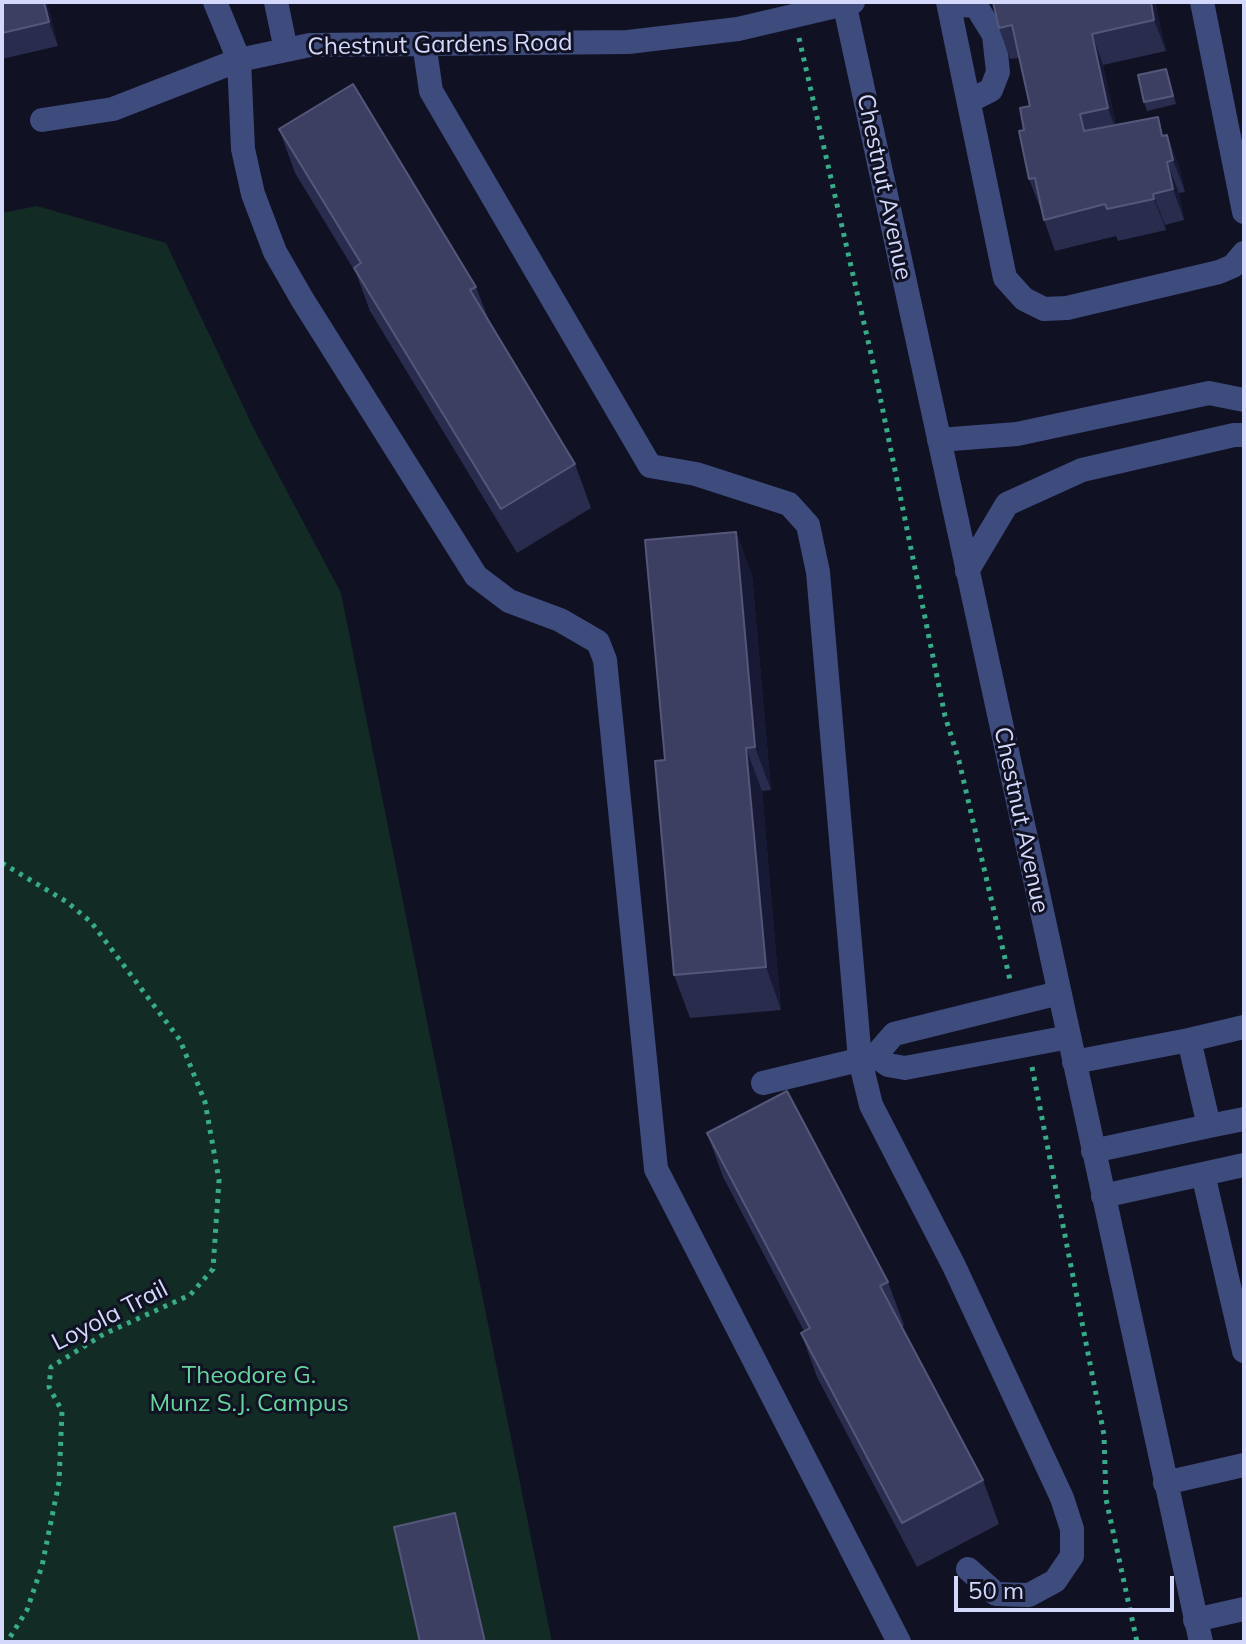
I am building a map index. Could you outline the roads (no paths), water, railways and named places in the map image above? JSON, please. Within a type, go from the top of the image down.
[{"type":"street","points":[[215,2],[239,60],[243,149],[253,194],[275,252],[302,299],[476,576],[509,601],[560,620],[598,642],[607,675],[656,1169],[899,1642]]},
{"type":"street","points":[[276,2],[286,50]]},
{"type":"street","points":[[1202,2],[1244,212]]},
{"type":"street","name":"Chestnut Gardens Road","points":[[42,120],[113,109],[239,60],[310,45],[628,42],[738,29],[847,3]]},
{"type":"street","name":"Chestnut Avenue","points":[[847,3],[1165,1483],[1195,1637]]},
{"type":"street","points":[[969,101],[991,90],[998,72],[994,35],[976,6],[949,3],[1005,278],[1024,299],[1044,309],[1067,308],[1219,272],[1233,266],[1244,253]]},
{"type":"street","points":[[424,43],[431,91],[650,466],[696,474],[789,504],[808,525],[818,572],[871,1105],[954,1266],[1062,1498],[1072,1529],[1072,1556],[1055,1581],[1029,1595],[996,1594],[968,1569]]},
{"type":"street","points":[[939,440],[1017,434],[1209,393],[1244,400]]},
{"type":"street","points":[[967,571],[1007,504],[1082,470],[1244,435]]},
{"type":"street","points":[[763,1083],[867,1058],[894,1034],[1017,1006],[1059,993]]},
{"type":"street","points":[[1074,1062],[1244,1027]]},
{"type":"street","points":[[867,1058],[905,1068],[1069,1037]]},
{"type":"street","points":[[1189,1040],[1209,1126]]},
{"type":"street","points":[[1093,1151],[1244,1119]]},
{"type":"street","points":[[1103,1196],[1244,1165]]},
{"type":"street","points":[[1203,1174],[1244,1351]]},
{"type":"street","points":[[1165,1483],[1244,1465]]},
{"type":"street","points":[[1195,1637],[1244,1609]]},
{"type":"park label","name":"Theodore G. Munz S.J. Campus","points":[[249,1390]]}]
